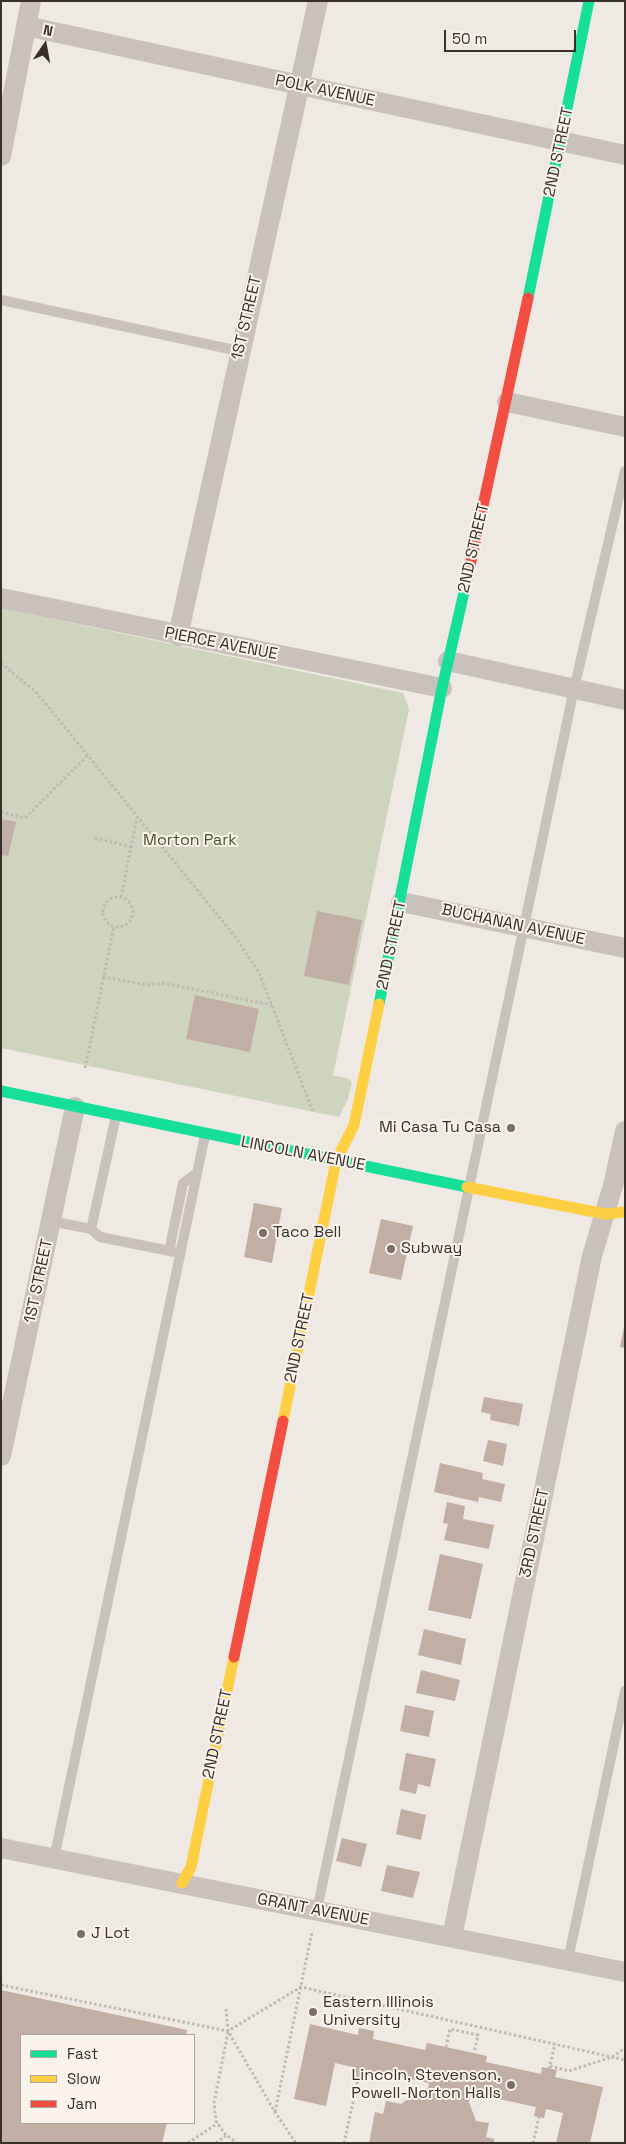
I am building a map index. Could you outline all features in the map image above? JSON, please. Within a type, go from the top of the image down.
[{"type":"street","points":[[1,156],[31,1]]},
{"type":"street","name":"1ST STREET","points":[[178,636],[239,351],[318,1]]},
{"type":"street","name":"2ND STREET","points":[[182,1883],[191,1867],[336,1161],[354,1126],[401,902],[442,688],[507,402],[589,1]]},
{"type":"street","name":"POLK AVENUE","points":[[26,26],[625,155]]},
{"type":"street","points":[[507,402],[625,427]]},
{"type":"street","name":"PIERCE AVENUE","points":[[1,598],[178,636],[442,688]]},
{"type":"street","points":[[448,662],[625,700]]},
{"type":"street","name":"BUCHANAN AVENUE","points":[[401,902],[625,948]]},
{"type":"street","name":"LINCOLN AVENUE","points":[[1,1091],[616,1217]]},
{"type":"street","name":"1ST STREET","points":[[1,1456],[76,1107]]},
{"type":"street","name":"3RD STREET","points":[[452,1937],[592,1256],[616,1217],[625,1131]]},
{"type":"street","name":"GRANT AVENUE","points":[[1,1848],[625,1972]]},
{"type":"lane","points":[[1,300],[239,351]]},
{"type":"lane","points":[[317,1910],[574,689],[625,471]]},
{"type":"lane","points":[[92,1229],[117,1115]]},
{"type":"lane","points":[[54,1859],[205,1134]]},
{"type":"lane","points":[[169,1251],[183,1183],[197,1173]]},
{"type":"lane","points":[[51,1221],[92,1229],[100,1237],[180,1253]]},
{"type":"lane","points":[[568,1960],[625,1690]]},
{"type":"path","points":[[1,663],[37,693],[232,934],[259,972],[313,1112]]},
{"type":"path","points":[[1,812],[25,818],[88,755]]},
{"type":"path","points":[[121,898],[138,817]]},
{"type":"path","points":[[95,838],[132,848]]},
{"type":"path","points":[[121,898],[129,902],[133,910],[132,915],[128,923],[114,926],[104,916],[104,906],[111,899],[121,898]]},
{"type":"path","points":[[85,1068],[114,926]]},
{"type":"path","points":[[103,977],[148,985],[162,983],[272,1005]]},
{"type":"path","points":[[275,2112],[312,1932]]},
{"type":"path","points":[[1,1985],[228,2031],[301,1988],[625,2060]]},
{"type":"path","points":[[226,2009],[228,2031],[214,2103],[218,2124],[237,2143]]},
{"type":"path","points":[[464,2032],[465,2024]]},
{"type":"path","points":[[446,2047],[450,2029],[478,2035],[474,2053]]},
{"type":"path","points":[[228,2031],[275,2112],[296,2143]]},
{"type":"path","points":[[555,2044],[549,2067],[569,2071],[612,2057],[625,2048]]},
{"type":"path","points":[[344,2143],[358,2079]]},
{"type":"path","points":[[534,2143],[539,2117]]},
{"type":"path","points":[[188,2143],[218,2124]]},
{"type":"path","points":[[216,2143],[227,2135]]},
{"type":"green space","name":"Morton Park","points":[[1,608],[403,693],[409,709],[333,1075],[349,1079],[352,1082],[348,1099],[339,1117],[1,1048]]},
{"type":"building","points":[[1,819],[16,822],[8,856],[1,855]]},
{"type":"building","points":[[317,911],[362,920],[349,985],[304,976]]},
{"type":"building","points":[[195,995],[259,1009],[250,1052],[186,1039]]},
{"type":"building","name":"Taco Bell","points":[[254,1203],[282,1208],[272,1263],[244,1257]]},
{"type":"building","name":"Subway","points":[[381,1219],[413,1226],[401,1280],[369,1273]]},
{"type":"building","points":[[625,1327],[625,1348],[620,1347]]},
{"type":"building","points":[[484,1397],[523,1404],[519,1426],[490,1420],[491,1414],[481,1412]]},
{"type":"building","points":[[488,1440],[507,1444],[503,1466],[483,1461]]},
{"type":"building","points":[[440,1463],[483,1473],[482,1479],[505,1484],[501,1502],[479,1497],[478,1502],[434,1492]]},
{"type":"building","points":[[447,1502],[465,1506],[463,1519],[494,1525],[489,1549],[444,1540],[448,1524],[443,1523]]},
{"type":"building","points":[[440,1554],[483,1564],[471,1619],[428,1610]]},
{"type":"building","points":[[424,1629],[466,1639],[461,1665],[418,1655]]},
{"type":"building","points":[[421,1670],[460,1680],[455,1701],[416,1693]]},
{"type":"building","points":[[405,1705],[434,1711],[429,1737],[400,1731]]},
{"type":"building","points":[[406,1753],[436,1759],[430,1787],[418,1784],[416,1794],[399,1790]]},
{"type":"building","points":[[401,1809],[426,1815],[421,1840],[396,1834]]},
{"type":"building","points":[[342,1838],[367,1844],[361,1867],[336,1861]]},
{"type":"building","points":[[387,1865],[420,1872],[413,1898],[381,1891]]},
{"type":"building","points":[[1,1990],[187,2030],[186,2034],[20,2034],[20,2124],[167,2124],[162,2143],[1,2143]]},
{"type":"building","name":"Lincoln, Stevenson, Powell-Norton Halls","points":[[310,2024],[358,2035],[359,2028],[374,2031],[373,2039],[425,2050],[427,2043],[487,2056],[486,2062],[541,2074],[542,2067],[557,2070],[555,2077],[603,2087],[590,2143],[556,2143],[563,2113],[546,2109],[544,2118],[534,2116],[536,2107],[471,2093],[469,2102],[476,2121],[489,2123],[486,2137],[494,2139],[494,2143],[369,2143],[375,2112],[383,2114],[386,2101],[401,2104],[420,2091],[427,2092],[429,2083],[365,2070],[363,2080],[351,2077],[353,2067],[335,2063],[326,2106],[294,2099]]},
{"type":"traffic: fast","points":[[528,298],[589,1]]},
{"type":"traffic: fast","points":[[379,1004],[442,688],[468,575]]},
{"type":"traffic: fast","points":[[1,1091],[467,1187]]},
{"type":"traffic: slow","points":[[283,1421],[336,1161],[354,1125],[379,1004]]},
{"type":"traffic: slow","points":[[467,1187],[605,1214],[625,1212]]},
{"type":"traffic: slow","points":[[182,1883],[191,1867],[234,1657]]},
{"type":"traffic: jam","points":[[468,575],[528,298]]},
{"type":"traffic: jam","points":[[234,1657],[283,1421]]},
{"type":"place","name":"Mi Casa Tu Casa","points":[[511,1128]]},
{"type":"place","name":"Taco Bell","points":[[263,1233]]},
{"type":"place","name":"Subway","points":[[391,1249]]},
{"type":"place","name":"J Lot","points":[[81,1934]]},
{"type":"place","name":"Eastern Illinois University","points":[[313,2012]]},
{"type":"place","name":"Lincoln, Stevenson, Powell-Norton Halls","points":[[511,2085]]}]
